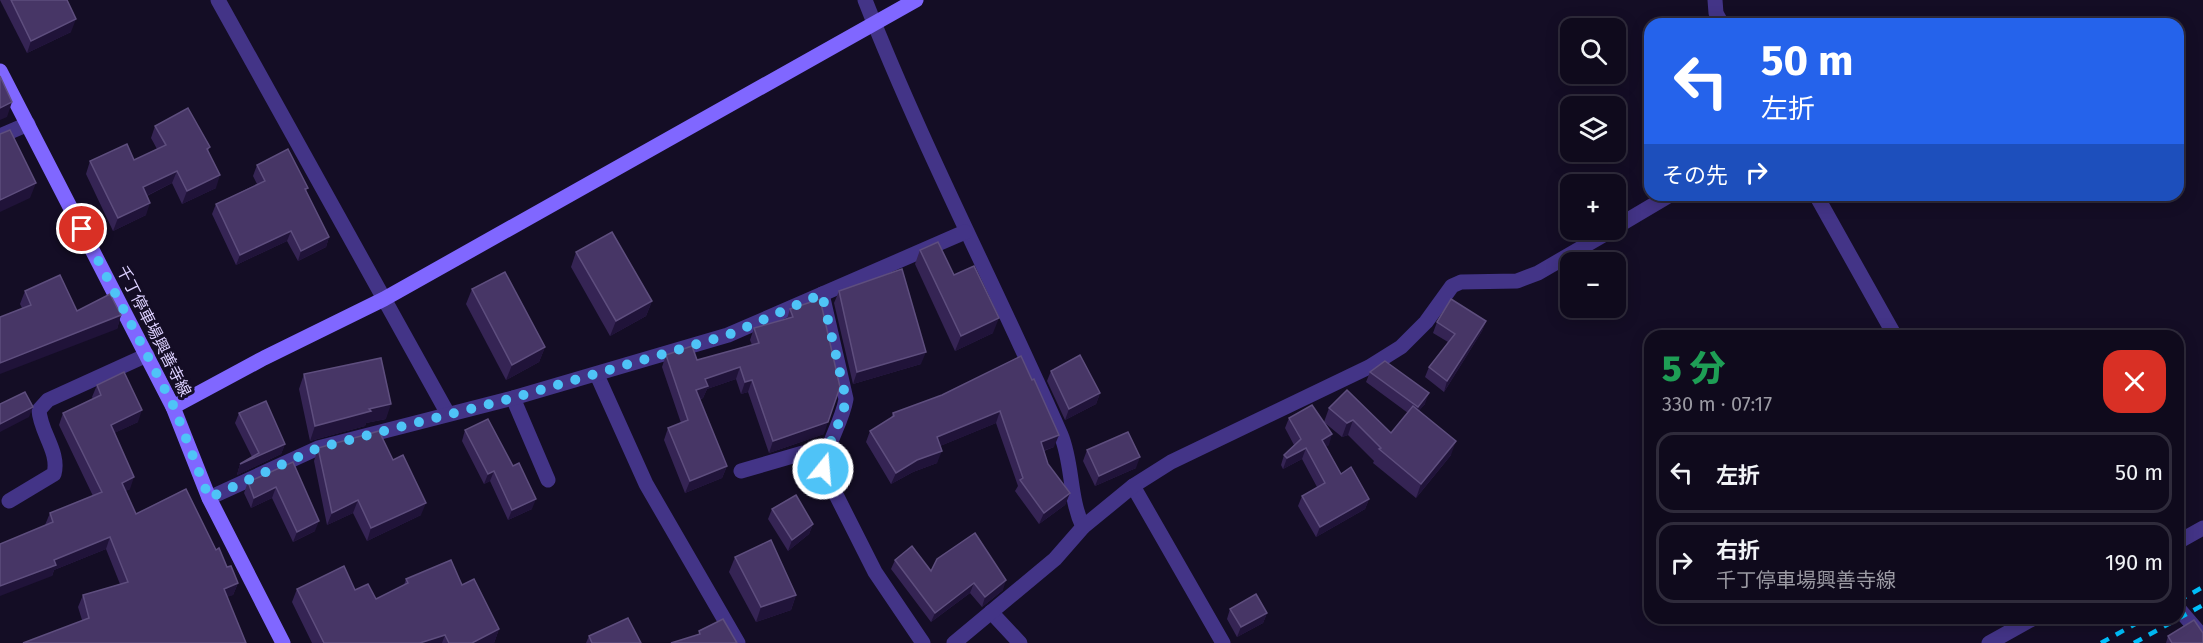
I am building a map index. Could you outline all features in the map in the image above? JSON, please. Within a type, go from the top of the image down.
[{"type":"street","points":[[218,0],[448,414]]},
{"type":"street","points":[[865,0],[965,232],[1062,438],[1075,512],[1083,527]]},
{"type":"street","points":[[174,407],[264,358],[384,299],[916,0]]},
{"type":"street","points":[[1715,0],[1719,18]]},
{"type":"street","name":"千丁停車場興善寺線","points":[[0,71],[174,407],[209,498],[283,643]]},
{"type":"street","points":[[0,136],[27,124]]},
{"type":"street","points":[[1626,221],[1660,201]]},
{"type":"street","points":[[1819,201],[1892,330]]},
{"type":"street","points":[[209,498],[318,448],[597,375],[728,335],[965,232]]},
{"type":"street","points":[[954,643],[1055,559],[1083,527],[1133,486],[1171,462],[1369,367],[1409,339],[1426,322],[1452,286],[1461,282],[1517,281],[1538,273],[1594,240]]},
{"type":"street","points":[[822,294],[846,399],[844,411],[824,456],[823,469],[875,572],[923,643]]},
{"type":"street","points":[[9,501],[54,474],[57,463],[39,421],[39,410],[48,400],[147,355]]},
{"type":"street","points":[[597,375],[646,484],[738,643]]},
{"type":"street","points":[[513,398],[548,480]]},
{"type":"street","points":[[741,471],[803,453],[824,456]]},
{"type":"street","points":[[1133,486],[1223,643]]},
{"type":"street","points":[[2184,539],[2203,528]]},
{"type":"street","points":[[991,612],[1020,643]]},
{"type":"street","points":[[2184,614],[2202,634]]},
{"type":"street","points":[[1989,643],[2023,624]]},
{"type":"building","points":[[11,0],[67,0],[76,19],[31,41]]},
{"type":"building","points":[[0,76],[12,102],[0,108]]},
{"type":"building","points":[[188,108],[210,147],[207,149],[220,175],[187,191],[177,171],[143,187],[150,203],[118,218],[90,161],[127,144],[134,160],[166,145],[155,126]]},
{"type":"building","points":[[10,130],[36,183],[0,200],[0,134]]},
{"type":"building","points":[[288,149],[329,237],[301,251],[291,231],[240,255],[216,204],[265,181],[257,165]]},
{"type":"building","points":[[612,232],[652,301],[616,321],[576,252]]},
{"type":"building","points":[[938,242],[954,275],[974,266],[999,318],[961,336],[920,250]]},
{"type":"building","points":[[902,269],[926,352],[857,372],[839,291]]},
{"type":"building","points":[[505,272],[545,347],[512,365],[472,289]]},
{"type":"building","points":[[60,275],[77,311],[110,294],[121,315],[0,363],[0,317],[31,305],[25,291]]},
{"type":"building","points":[[820,299],[840,387],[828,422],[773,441],[752,380],[745,382],[740,367],[705,379],[708,386],[696,390],[727,466],[690,481],[668,428],[688,420],[666,355],[692,346],[697,360],[759,343],[754,328],[793,317],[790,309]]},
{"type":"building","points":[[1451,299],[1486,321],[1447,381],[1429,367],[1455,334],[1437,322]]},
{"type":"building","points":[[1080,355],[1100,393],[1069,409],[1051,371]]},
{"type":"building","points":[[1021,356],[1059,435],[1041,442],[1048,464],[1070,493],[1044,513],[1020,480],[1023,478],[1000,411],[937,437],[942,451],[917,460],[896,473],[870,431],[894,416],[893,413],[942,395]]},
{"type":"building","points":[[381,358],[391,404],[315,426],[304,374]]},
{"type":"building","points":[[1385,361],[1429,393],[1418,407],[1370,372]]},
{"type":"building","points":[[124,372],[142,410],[111,425],[134,477],[122,483],[136,514],[186,489],[216,550],[219,548],[227,567],[231,566],[238,583],[224,589],[246,643],[23,643],[89,618],[83,595],[128,582],[110,537],[54,560],[56,565],[0,586],[0,544],[53,522],[50,513],[102,492],[63,413],[101,395],[97,385]]},
{"type":"building","points":[[1347,390],[1391,433],[1413,406],[1456,441],[1421,484],[1379,449],[1381,448],[1353,420],[1347,423],[1329,408]]},
{"type":"building","points":[[25,392],[33,407],[0,424],[0,404]]},
{"type":"building","points":[[266,401],[285,444],[240,464],[259,453],[239,413]]},
{"type":"building","points":[[1312,405],[1332,434],[1322,440],[1341,474],[1351,467],[1369,499],[1320,527],[1302,496],[1325,483],[1306,448],[1287,458],[1284,455],[1301,439],[1289,418]]},
{"type":"building","points":[[488,419],[513,466],[519,463],[536,499],[512,510],[494,471],[488,474],[465,430]]},
{"type":"building","points":[[379,431],[393,460],[403,455],[426,503],[371,528],[358,500],[332,513],[318,448]]},
{"type":"building","points":[[1128,432],[1140,457],[1099,476],[1087,450]]},
{"type":"building","points":[[293,462],[319,521],[297,532],[276,487],[254,498],[248,482]]},
{"type":"building","points":[[796,495],[813,524],[792,540],[772,509]]},
{"type":"building","points":[[975,533],[1006,580],[985,597],[974,583],[935,613],[895,560],[912,546],[931,571],[937,559]]},
{"type":"building","points":[[771,540],[796,595],[761,607],[735,557]]},
{"type":"building","points":[[451,560],[462,585],[474,579],[499,629],[472,643],[449,643],[445,635],[420,643],[324,643],[297,589],[344,566],[355,590],[368,584],[376,599],[408,583],[406,579]]},
{"type":"building","points":[[1256,594],[1267,613],[1241,627],[1230,609]]},
{"type":"building","points":[[628,618],[641,643],[592,643],[589,636]]},
{"type":"building","points":[[723,619],[737,643],[671,643],[700,634],[699,631]]},
{"type":"building","points":[[2194,620],[2203,633],[2203,643],[2172,643],[2168,636]]},
{"type":"railway","points":[[2184,598],[2203,587]]},
{"type":"railway","points":[[2184,615],[2203,605]]},
{"type":"railway","points":[[2101,643],[2135,624]]},
{"type":"railway","points":[[2134,643],[2168,624]]},
{"type":"route","points":[[82,229],[174,407],[209,498],[318,448],[597,375],[728,335],[822,294],[846,399],[844,411],[824,456],[823,469]]}]
